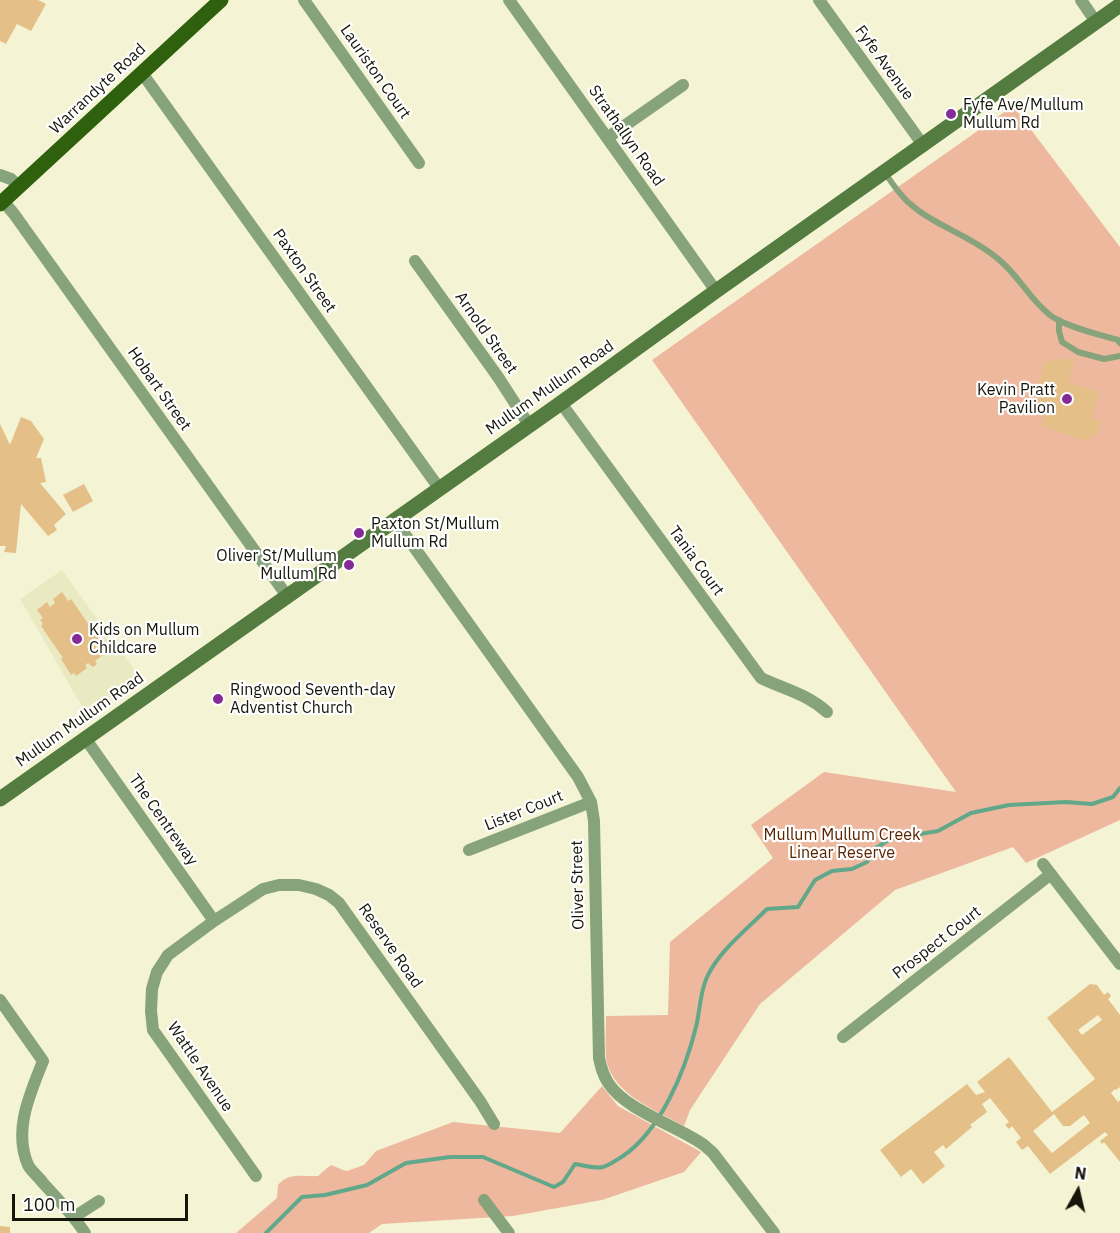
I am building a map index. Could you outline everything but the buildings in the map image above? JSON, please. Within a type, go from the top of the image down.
[{"type":"main road","name":"Warrandyte Road","points":[[2,203],[220,0]]},
{"type":"street","name":"Lauriston Court","points":[[303,0],[419,163]]},
{"type":"street","name":"Strathallyn Road","points":[[509,0],[716,291]]},
{"type":"street","name":"Fyfe Avenue","points":[[819,0],[923,145]]},
{"type":"street","points":[[1081,0],[1096,22]]},
{"type":"street","name":"Mullum Mullum Road","points":[[0,799],[1120,5]]},
{"type":"street","name":"Paxton Street","points":[[142,73],[439,488]]},
{"type":"street","points":[[608,138],[683,85]]},
{"type":"street","points":[[0,175],[11,179],[19,187]]},
{"type":"street","name":"Hobart Street","points":[[2,203],[14,214],[287,596]]},
{"type":"street","name":"Arnold Street","points":[[415,261],[498,377],[529,425]]},
{"type":"street","name":"Tania Court","points":[[561,403],[761,678],[817,702],[828,712]]},
{"type":"street","name":"Oliver Street","points":[[394,519],[583,785],[591,802],[594,821],[599,1058],[604,1076],[624,1100],[696,1140],[713,1153],[774,1233]]},
{"type":"street","name":"The Centreway","points":[[85,738],[214,921]]},
{"type":"street","name":"Lister Court","points":[[469,850],[591,802]]},
{"type":"street","name":"Prospect Court","points":[[843,1037],[1047,869],[1120,964]]},
{"type":"street","name":"Reserve Road","points":[[214,921],[263,889],[279,885],[298,885],[329,895],[339,903],[474,1092],[494,1124]]},
{"type":"street","name":"Wattle Avenue","points":[[214,921],[168,955],[157,972],[152,989],[153,1030],[256,1176]]},
{"type":"street","points":[[0,1000],[43,1061],[27,1101],[23,1120],[23,1143],[29,1166],[74,1217],[85,1233]]},
{"type":"street","points":[[484,1200],[509,1233]]},
{"type":"street","points":[[74,1217],[99,1201]]},
{"type":"lane","points":[[885,172],[908,202],[920,212],[998,258],[1050,316],[1118,340],[1120,343]]},
{"type":"lane","points":[[1059,321],[1062,342],[1078,352],[1104,359],[1120,356]]},
{"type":"shaded area","name":"Kids on Mullum Childcare","points":[[62,570],[141,679],[88,717],[20,599]]},
{"type":"green space","name":"Mullum Mullum Creek Linear Reserve","points":[[1013,106],[1120,247],[1120,820],[1026,863],[1013,847],[895,890],[760,1004],[690,1110],[684,1126],[648,1107],[616,1082],[606,1058],[606,1016],[668,1015],[670,942],[773,858],[751,825],[824,772],[956,792],[652,360]]},
{"type":"green space","points":[[602,1086],[618,1106],[701,1152],[684,1172],[602,1200],[513,1216],[382,1224],[369,1233],[236,1233],[277,1198],[278,1185],[287,1178],[318,1176],[331,1165],[347,1171],[364,1165],[376,1151],[453,1122],[560,1133]]},
{"type":"waterway","points":[[266,1233],[302,1197],[325,1195],[367,1185],[406,1163],[450,1157],[483,1157],[554,1187],[563,1182],[575,1164],[593,1167],[611,1164],[637,1145],[670,1098],[691,1044],[701,995],[712,967],[726,949],[767,909],[798,907],[815,880],[832,871],[852,869],[867,862],[873,850],[890,839],[938,831],[971,813],[1009,805],[1066,802],[1092,804],[1113,797],[1120,788]]},
{"type":"place","name":"Fyfe Ave/Mullum Mullum Rd","points":[[951,114]]},
{"type":"place","name":"Kevin Pratt Pavilion","points":[[1067,399]]},
{"type":"place","name":"Paxton St/Mullum Mullum Rd","points":[[359,533]]},
{"type":"place","name":"Oliver St/Mullum Mullum Rd","points":[[349,565]]},
{"type":"place","name":"Kids on Mullum Childcare","points":[[77,639]]},
{"type":"place","name":"Ringwood Seventh-day Adventist Church","points":[[218,699]]}]
